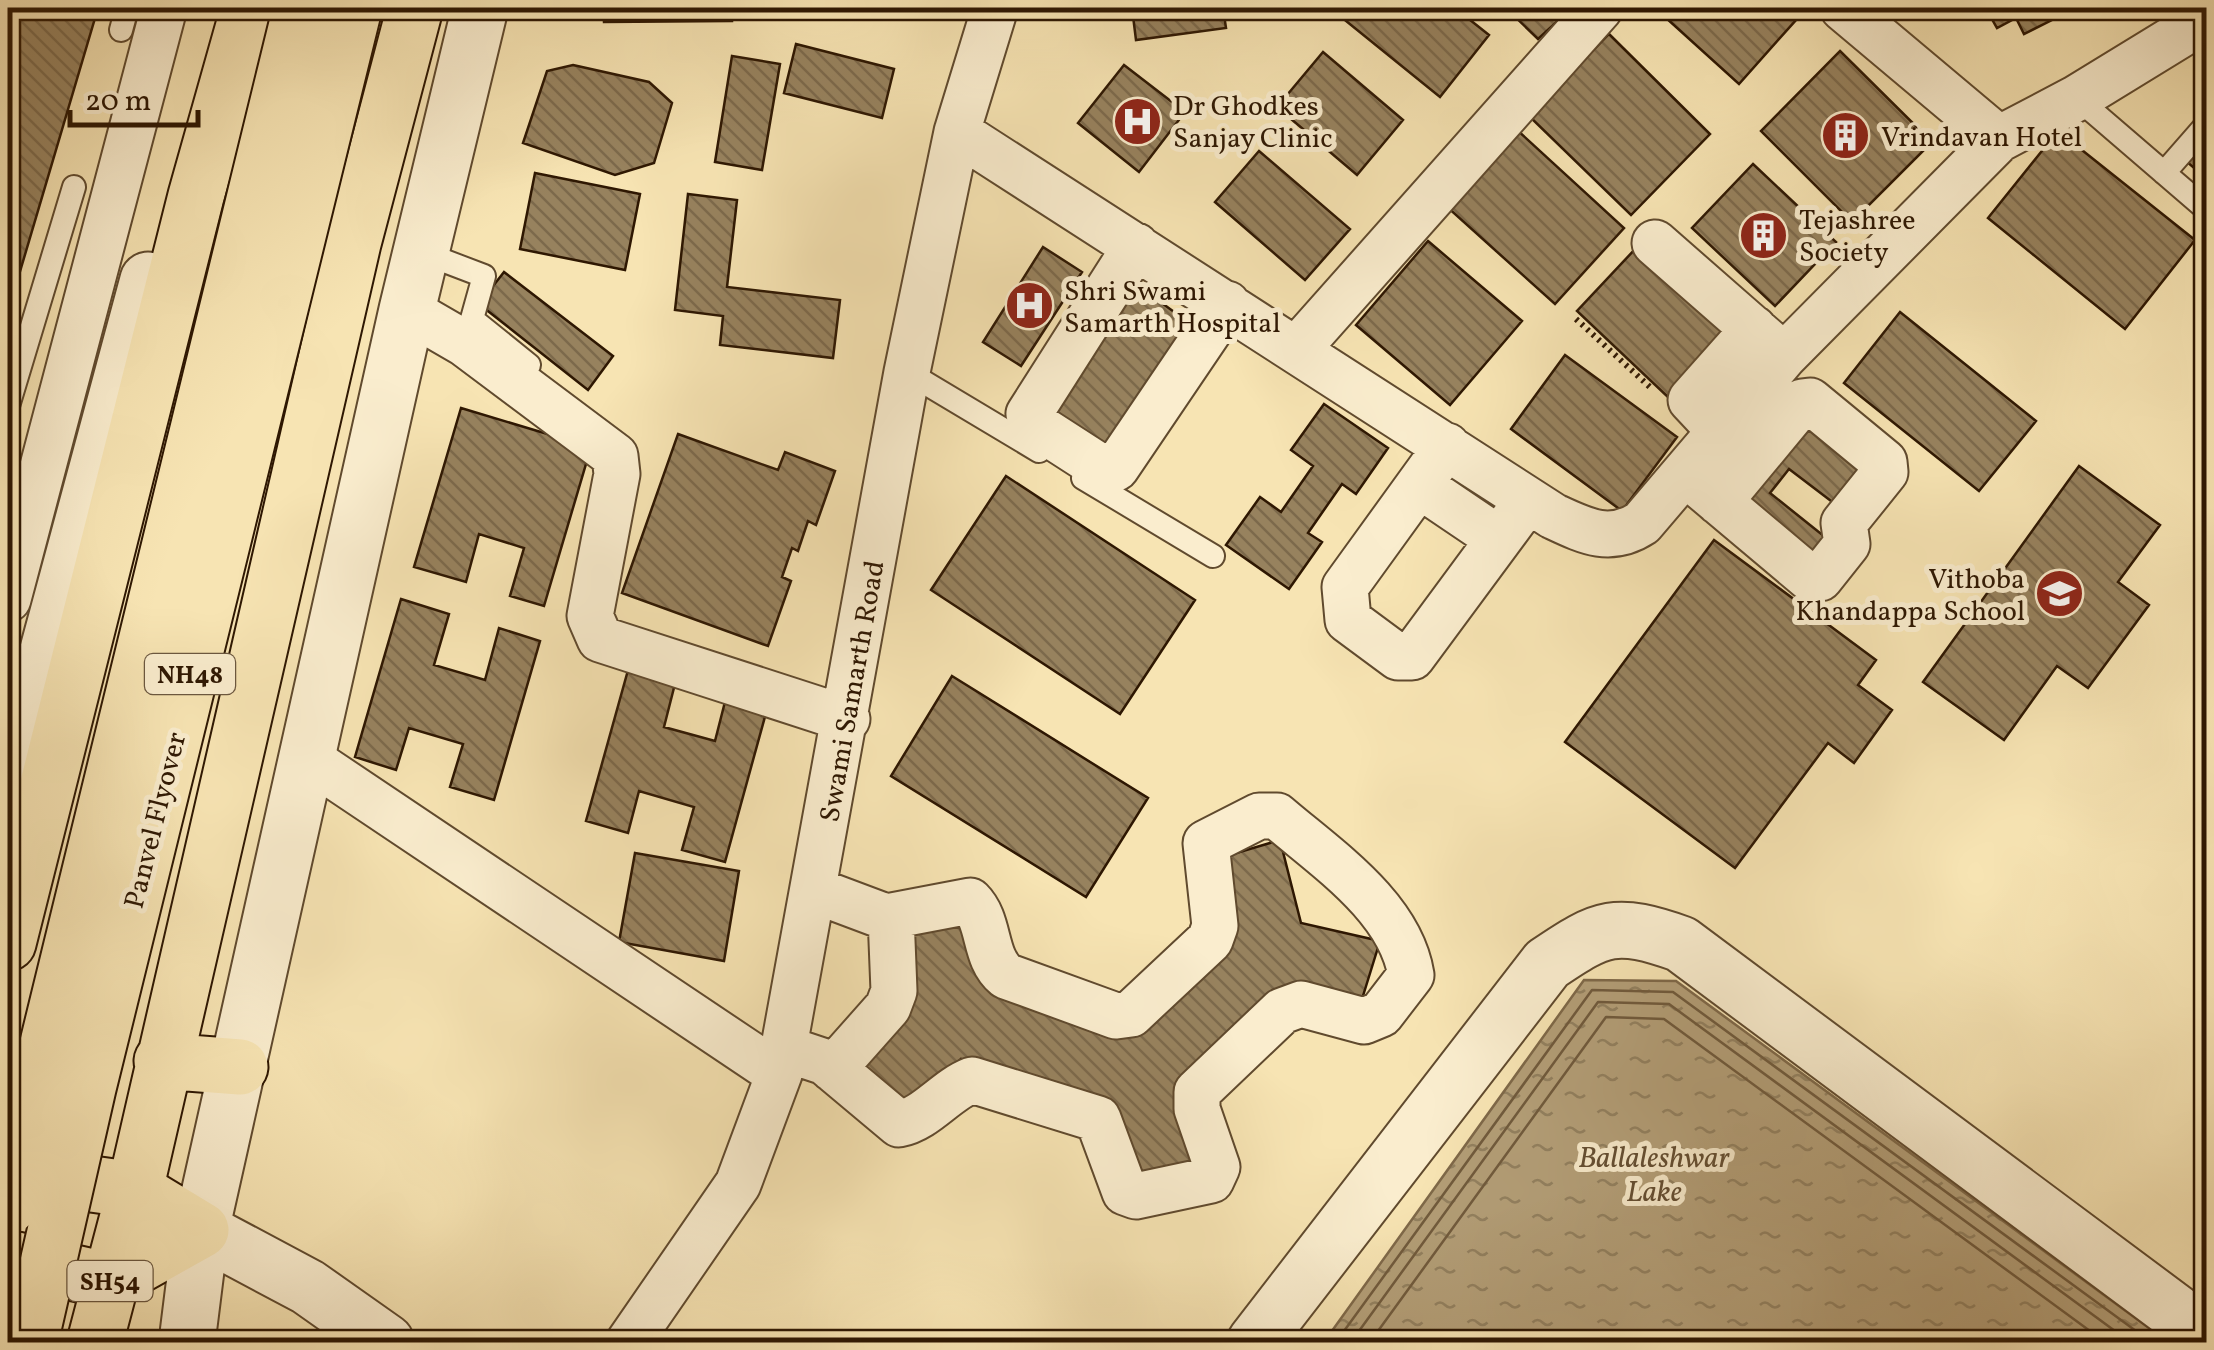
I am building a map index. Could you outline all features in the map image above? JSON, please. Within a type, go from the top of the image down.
[{"type":"main road","points":[[8,944],[196,196],[249,8]]},
{"type":"main road","name":"Panvel Flyover","points":[[8,1207],[301,8]]},
{"type":"main road","name":"Panvel Flyover","points":[[30,1342],[88,1088],[354,8]]},
{"type":"main road","points":[[95,1342],[135,1190],[354,243],[415,8]]},
{"type":"main road","points":[[162,1061],[240,1067]]},
{"type":"main road","points":[[8,1172],[135,1190],[201,1230]]},
{"type":"main road","name":"SH54","points":[[8,1258],[110,1280],[201,1230]]},
{"type":"street","points":[[8,599],[23,475],[164,8]]},
{"type":"street","points":[[8,798],[222,8]]},
{"type":"street","points":[[187,1342],[201,1230],[407,310],[480,8]]},
{"type":"street","name":"Swami Samarth Road","points":[[630,1342],[738,1184],[781,1061],[847,720],[908,372],[957,132],[995,8]]},
{"type":"street","points":[[1298,348],[1600,8]]},
{"type":"street","points":[[1843,8],[1999,139]]},
{"type":"street","points":[[957,132],[1129,257],[1219,316],[1298,348],[1528,500],[1592,534],[1624,535],[1702,488],[1706,417],[1769,343],[1999,139],[2077,98],[2206,19]]},
{"type":"street","points":[[1655,243],[1769,343]]},
{"type":"street","points":[[1129,257],[1030,414],[1032,423],[1108,472],[1116,468],[1219,316]]},
{"type":"street","points":[[407,310],[464,344],[615,456],[617,474],[590,616],[600,640],[847,720]]},
{"type":"street","points":[[1447,446],[1345,587],[1348,620],[1398,657],[1412,656],[1528,500]]},
{"type":"street","points":[[1419,485],[1500,539]]},
{"type":"street","points":[[309,759],[781,1061],[833,1070],[899,1124],[910,1122],[957,1085],[972,1080],[1098,1119],[1125,1192],[1136,1196],[1211,1180],[1217,1167],[1196,1108],[1197,1092],[1282,1010],[1302,1004],[1364,1022],[1382,1014],[1411,975],[1406,947],[1356,884],[1277,816],[1259,816],[1206,843],[1215,926],[1210,940],[1131,1014],[1116,1016],[1006,976],[995,967],[980,911],[970,902],[891,916],[814,890]]},
{"type":"street","points":[[833,1070],[888,1007],[894,991],[891,916]]},
{"type":"street","points":[[1255,1342],[1547,964],[1591,934],[1634,928],[1680,944],[2206,1335]]},
{"type":"street","points":[[201,1230],[308,1287],[386,1342]]},
{"type":"lane","points":[[2077,98],[2206,209]]},
{"type":"lane","points":[[2164,173],[2206,125]]},
{"type":"lane","points":[[8,406],[74,187]]},
{"type":"lane","points":[[421,252],[480,272],[484,282],[471,310],[472,319],[574,401]]},
{"type":"lane","points":[[908,372],[1213,556]]},
{"type":"path","points":[[1576,319],[1666,402],[1706,417]]},
{"type":"water","name":"Ballaleshwar Lake","points":[[1584,980],[1676,981],[2168,1342],[1324,1342]]},
{"type":"building","points":[[8,8],[98,8],[8,312]]},
{"type":"building","points":[[603,8],[732,8],[732,21],[604,22]]},
{"type":"building","points":[[1132,8],[1223,8],[1226,28],[1136,40]]},
{"type":"building","points":[[1330,8],[1455,8],[1489,35],[1440,97]]},
{"type":"building","points":[[1506,8],[1572,8],[1538,39]]},
{"type":"building","points":[[1655,8],[1782,8],[1796,20],[1739,84]]},
{"type":"building","points":[[1997,8],[2051,8],[2056,18],[2024,34],[2016,18],[1997,28],[1988,12]]},
{"type":"building","points":[[1609,34],[1710,134],[1631,215],[1529,116]]},
{"type":"building","points":[[796,44],[894,69],[882,118],[784,93]]},
{"type":"building","name":"Vrindavan Hotel","points":[[1840,51],[1932,142],[1852,222],[1761,131]]},
{"type":"building","points":[[1323,52],[1403,120],[1357,175],[1277,107]]},
{"type":"building","points":[[732,56],[780,64],[762,170],[715,162]]},
{"type":"building","points":[[573,65],[649,82],[672,103],[654,163],[615,175],[523,143],[547,71]]},
{"type":"building","points":[[1124,65],[1185,112],[1139,172],[1078,123]]},
{"type":"building","points":[[1516,129],[1624,228],[1555,304],[1446,206]]},
{"type":"building","points":[[2058,131],[2195,240],[2125,329],[1988,218]]},
{"type":"building","points":[[2206,141],[2206,178],[2187,162]]},
{"type":"building","points":[[1259,151],[1350,229],[1305,280],[1215,202]]},
{"type":"building","name":"Tejashree Society","points":[[1753,164],[1836,242],[1775,306],[1692,228]]},
{"type":"building","points":[[535,173],[640,194],[625,270],[520,249]]},
{"type":"building","points":[[688,194],[737,200],[727,287],[840,300],[833,358],[720,345],[723,316],[675,310]]},
{"type":"building","points":[[1428,241],[1522,321],[1450,405],[1356,325]]},
{"type":"building","points":[[1043,247],[1082,272],[1021,366],[983,342]]},
{"type":"building","points":[[1637,247],[1731,335],[1670,399],[1577,311]]},
{"type":"building","points":[[504,272],[613,356],[588,390],[479,304]]},
{"type":"building","points":[[1126,277],[1199,330],[1110,463],[1035,416]]},
{"type":"building","points":[[1900,312],[2036,421],[1979,491],[1844,383]]},
{"type":"building","points":[[1565,355],[1677,437],[1622,511],[1511,429]]},
{"type":"building","points":[[1324,404],[1388,448],[1356,494],[1342,484],[1308,533],[1322,542],[1289,589],[1226,545],[1260,497],[1281,512],[1313,466],[1291,450]]},
{"type":"building","points":[[1805,405],[1872,457],[1835,504],[1789,469],[1770,493],[1835,545],[1815,571],[1728,503]]},
{"type":"building","points":[[461,408],[591,447],[544,606],[510,596],[524,548],[479,534],[466,582],[414,567]]},
{"type":"building","points":[[678,434],[778,470],[785,452],[835,471],[816,525],[808,521],[798,551],[792,548],[782,577],[791,581],[768,646],[622,593]]},
{"type":"building","name":"Vithoba Khandappa School","points":[[2079,466],[2160,525],[2118,582],[2149,605],[2088,688],[2057,666],[2004,740],[1923,682]]},
{"type":"building","points":[[1006,476],[1195,600],[1120,714],[931,590]]},
{"type":"building","points":[[1714,540],[1876,660],[1858,685],[1892,710],[1854,763],[1828,743],[1735,868],[1565,742]]},
{"type":"building","points":[[401,599],[449,614],[434,665],[485,680],[499,628],[540,641],[494,800],[450,787],[463,744],[409,728],[396,770],[355,757]]},
{"type":"building","points":[[630,663],[677,676],[664,727],[715,741],[728,690],[769,702],[725,862],[682,850],[694,807],[639,791],[628,833],[586,821]]},
{"type":"building","points":[[952,676],[1148,798],[1086,897],[891,776]]},
{"type":"building","points":[[1280,840],[1301,923],[1380,941],[1358,1012],[1285,987],[1181,1090],[1205,1166],[1135,1187],[1108,1102],[961,1059],[903,1115],[852,1061],[914,1001],[897,927],[970,910],[990,991],[1128,1030],[1232,937],[1216,859]]},
{"type":"building","points":[[635,853],[739,871],[724,961],[619,942]]},
{"type":"place","name":"Dr Ghodkes Sanjay Clinic","points":[[1138,121]]},
{"type":"place","name":"Vrindavan Hotel","points":[[1846,136]]},
{"type":"place","name":"Tejashree Society","points":[[1764,235]]},
{"type":"place","name":"Shri Swami Samarth Hospital","points":[[1029,306]]},
{"type":"place","name":"Vithoba Khandappa School","points":[[2060,594]]}]
